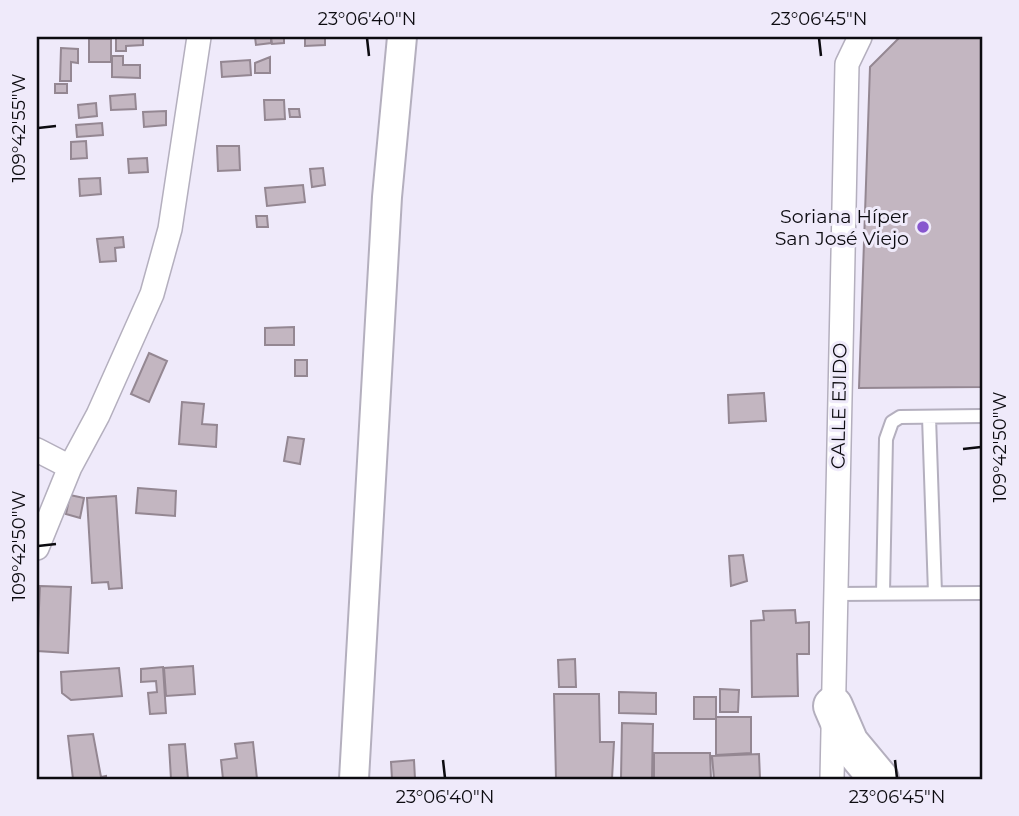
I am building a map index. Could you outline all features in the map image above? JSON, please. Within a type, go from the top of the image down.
[{"type":"highway","points":[[833,706],[849,743],[879,779]]},
{"type":"street","points":[[37,548],[70,467],[98,415],[152,294],[170,229],[199,37]]},
{"type":"street","points":[[354,779],[387,197],[402,37]]},
{"type":"street","name":"CALLE EJIDO","points":[[832,779],[846,64],[860,37]]},
{"type":"street","points":[[37,450],[70,467]]},
{"type":"lane","points":[[883,593],[888,431],[892,422],[901,416],[982,416]]},
{"type":"lane","points":[[929,416],[935,593]]},
{"type":"lane","points":[[836,594],[982,593]]},
{"type":"building","points":[[116,37],[143,37],[143,45],[126,46],[126,51],[116,51]]},
{"type":"building","points":[[255,37],[271,37],[271,43],[256,45]]},
{"type":"building","points":[[271,37],[284,37],[284,43],[272,44]]},
{"type":"building","points":[[305,37],[325,37],[325,45],[305,46]]},
{"type":"building","name":"Soriana Híper San José Viejo","points":[[900,37],[982,37],[982,387],[859,388],[870,67]]},
{"type":"building","points":[[89,39],[111,39],[111,62],[89,62]]},
{"type":"building","points":[[61,48],[78,49],[78,63],[71,62],[71,81],[60,81]]},
{"type":"building","points":[[112,56],[123,56],[123,65],[140,65],[140,78],[112,77]]},
{"type":"building","points":[[270,57],[270,73],[255,73],[255,63]]},
{"type":"building","points":[[250,60],[251,75],[222,77],[221,62]]},
{"type":"building","points":[[55,84],[67,84],[67,93],[55,93]]},
{"type":"building","points":[[135,94],[136,109],[111,110],[110,96]]},
{"type":"building","points":[[264,100],[284,100],[285,119],[265,120]]},
{"type":"building","points":[[96,103],[97,116],[79,118],[78,105]]},
{"type":"building","points":[[289,109],[299,109],[300,117],[290,117]]},
{"type":"building","points":[[166,111],[166,125],[144,127],[143,112]]},
{"type":"building","points":[[102,123],[103,135],[77,137],[76,125]]},
{"type":"building","points":[[86,141],[87,158],[71,159],[71,142]]},
{"type":"building","points":[[217,146],[239,146],[240,170],[218,171]]},
{"type":"building","points":[[147,158],[148,172],[129,173],[128,159]]},
{"type":"building","points":[[323,168],[325,185],[312,187],[310,169]]},
{"type":"building","points":[[100,178],[101,194],[80,196],[79,179]]},
{"type":"building","points":[[303,185],[305,202],[267,206],[265,188]]},
{"type":"building","points":[[256,216],[267,216],[268,227],[257,227]]},
{"type":"building","points":[[123,237],[124,247],[115,248],[116,261],[100,262],[97,239]]},
{"type":"building","points":[[294,327],[294,345],[265,345],[265,328]]},
{"type":"building","points":[[149,353],[167,361],[149,402],[131,394]]},
{"type":"building","points":[[295,360],[307,360],[307,376],[295,376]]},
{"type":"building","points":[[764,393],[766,421],[729,423],[728,395]]},
{"type":"building","points":[[182,402],[204,404],[202,424],[217,425],[216,447],[179,444]]},
{"type":"building","points":[[288,437],[304,439],[300,464],[284,461]]},
{"type":"building","points":[[138,488],[176,491],[175,516],[136,513]]},
{"type":"building","points":[[70,495],[84,498],[80,518],[66,514]]},
{"type":"building","points":[[116,496],[122,588],[109,589],[108,582],[92,583],[87,498]]},
{"type":"building","points":[[743,555],[747,581],[731,586],[729,556]]},
{"type":"building","points":[[40,586],[71,587],[68,653],[37,651]]},
{"type":"building","points":[[795,610],[796,623],[809,622],[809,654],[797,654],[798,696],[752,697],[751,621],[764,620],[763,611]]},
{"type":"building","points":[[575,659],[576,687],[559,687],[558,660]]},
{"type":"building","points":[[193,666],[195,694],[166,696],[164,668]]},
{"type":"building","points":[[163,667],[166,713],[150,714],[148,693],[157,692],[156,681],[141,682],[141,669]]},
{"type":"building","points":[[119,668],[122,696],[71,700],[62,693],[61,672]]},
{"type":"building","points":[[720,689],[739,690],[738,712],[720,712]]},
{"type":"building","points":[[619,692],[656,693],[656,714],[619,713]]},
{"type":"building","points":[[554,694],[599,694],[600,742],[614,742],[612,779],[556,779]]},
{"type":"building","points":[[694,697],[716,697],[716,719],[694,719]]},
{"type":"building","points":[[716,717],[751,717],[751,753],[716,755]]},
{"type":"building","points":[[622,723],[653,724],[652,779],[621,779]]},
{"type":"building","points":[[93,734],[101,777],[106,776],[106,779],[73,779],[68,736]]},
{"type":"building","points":[[253,742],[257,779],[223,779],[221,760],[237,758],[235,744]]},
{"type":"building","points":[[185,744],[188,779],[171,779],[169,745]]},
{"type":"building","points":[[654,753],[710,753],[711,779],[654,779]]},
{"type":"building","points":[[759,754],[760,779],[714,779],[712,756]]},
{"type":"building","points":[[414,760],[415,779],[392,779],[391,762]]},
{"type":"place","name":"Soriana Híper San José Viejo","points":[[923,227]]}]
